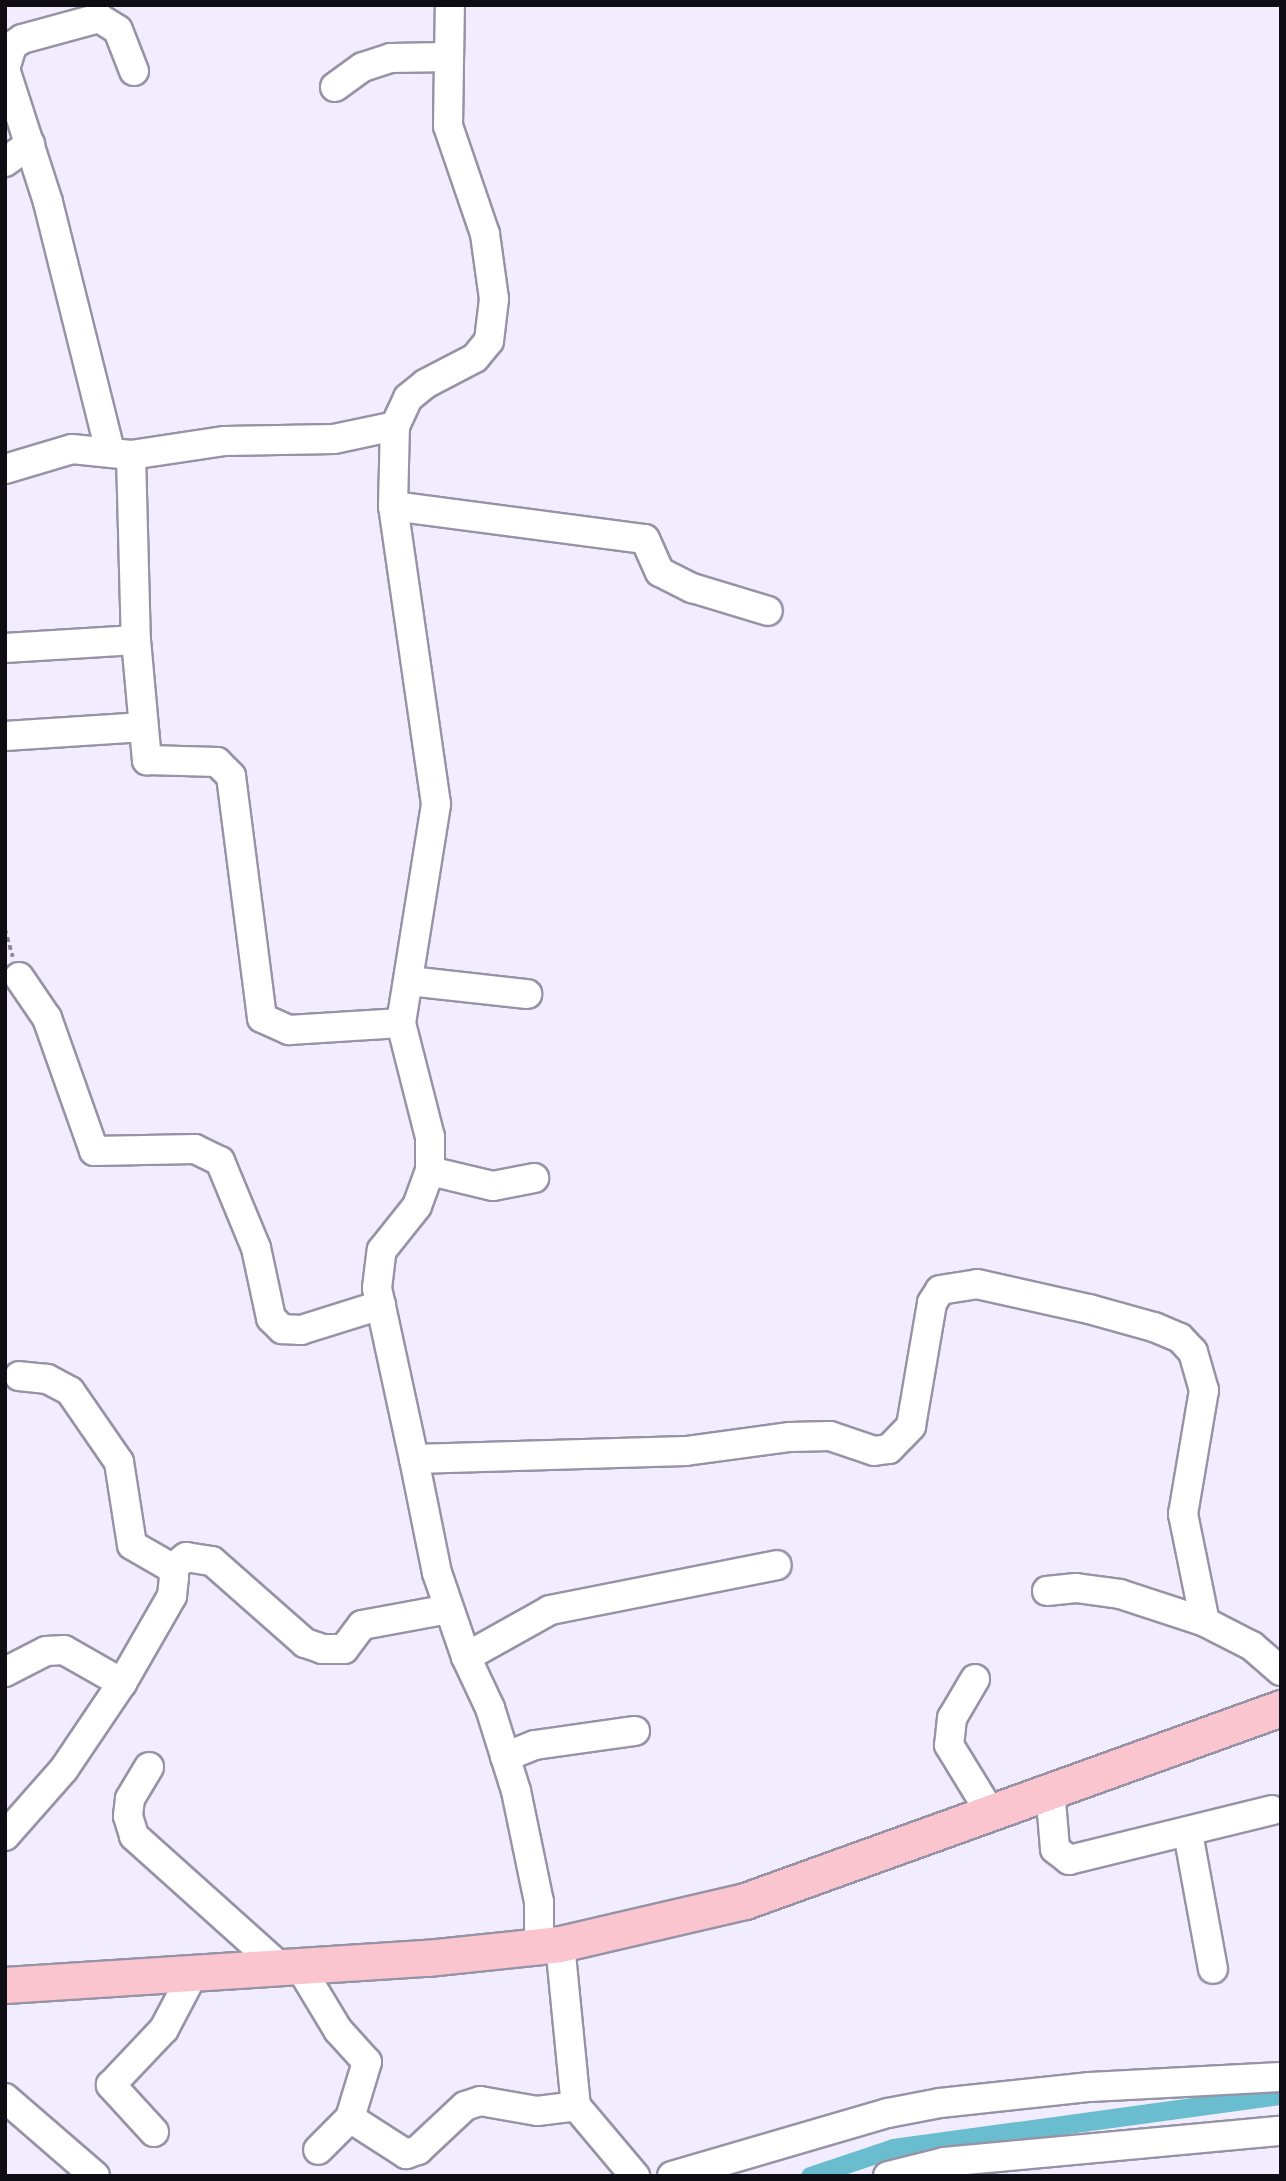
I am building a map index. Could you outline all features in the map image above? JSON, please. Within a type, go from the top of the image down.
[{"type":"main road","points":[[5,1985],[290,1968],[549,1945],[745,1901],[1281,1708]]},
{"type":"street","points":[[450,5],[448,126],[491,256],[494,317],[489,341],[475,358],[425,384],[408,398],[395,426],[393,506],[436,804],[401,1023],[430,1136],[430,1171],[417,1206],[382,1250],[377,1267],[381,1304],[448,1609],[466,1657],[490,1708],[505,1757],[549,1945],[576,2106],[635,2176]]},
{"type":"street","points":[[134,71],[118,30],[99,18],[22,39],[12,46],[5,69],[30,144],[120,453],[147,760],[217,762],[231,776],[262,1018],[289,1030],[401,1023]]},
{"type":"street","points":[[335,87],[363,67],[391,58],[449,57]]},
{"type":"street","points":[[5,162],[30,144]]},
{"type":"street","points":[[5,469],[63,451],[120,453],[225,441],[334,439],[395,426]]},
{"type":"street","points":[[393,506],[645,540],[660,572],[692,588],[768,611]]},
{"type":"street","points":[[5,648],[136,640]]},
{"type":"street","points":[[5,736],[144,727]]},
{"type":"street","points":[[19,977],[47,1018],[94,1151],[195,1149],[220,1161],[256,1248],[271,1318],[282,1329],[301,1330],[381,1304]]},
{"type":"street","points":[[409,981],[527,994]]},
{"type":"street","points":[[430,1171],[493,1186],[534,1178]]},
{"type":"street","points":[[414,1459],[673,1452],[790,1437],[830,1436],[874,1451],[889,1449],[911,1426],[932,1303],[940,1290],[977,1284],[1154,1327],[1180,1338],[1193,1352],[1204,1390],[1183,1514],[1205,1622]]},
{"type":"street","points":[[19,1376],[47,1379],[70,1391],[119,1462],[132,1545],[172,1568]]},
{"type":"street","points":[[172,1568],[186,1557],[212,1560],[305,1643],[322,1649],[344,1649],[362,1625],[448,1609]]},
{"type":"street","points":[[466,1657],[550,1611],[776,1565]]},
{"type":"street","points":[[5,1836],[64,1769],[122,1683],[172,1596],[172,1568]]},
{"type":"street","points":[[1047,1591],[1076,1588],[1120,1594],[1205,1622],[1252,1646],[1281,1671]]},
{"type":"street","points":[[5,1672],[46,1651],[64,1650],[122,1683]]},
{"type":"street","points":[[975,1679],[951,1718],[949,1745],[990,1812]]},
{"type":"street","points":[[505,1757],[535,1745],[635,1731]]},
{"type":"street","points":[[149,1767],[130,1799],[128,1816],[134,1836],[290,1968],[367,2062],[350,2118],[318,2150]]},
{"type":"street","points":[[1050,1789],[1055,1849],[1063,1859],[1098,1856],[1272,1810]]},
{"type":"street","points":[[1188,1833],[1213,1969]]},
{"type":"street","points":[[154,2132],[111,2085],[164,2029],[193,1973]]},
{"type":"street","points":[[672,2176],[888,2113],[940,2103],[1090,2087],[1281,2077]]},
{"type":"street","points":[[5,2098],[95,2176]]},
{"type":"street","points":[[350,2118],[406,2154],[418,2150],[465,2106],[480,2101],[537,2111],[576,2106]]},
{"type":"street","points":[[888,2176],[1281,2131]]},
{"type":"path","points":[[5,929],[19,977]]},
{"type":"waterway","points":[[810,2176],[893,2148],[1281,2095]]}]
